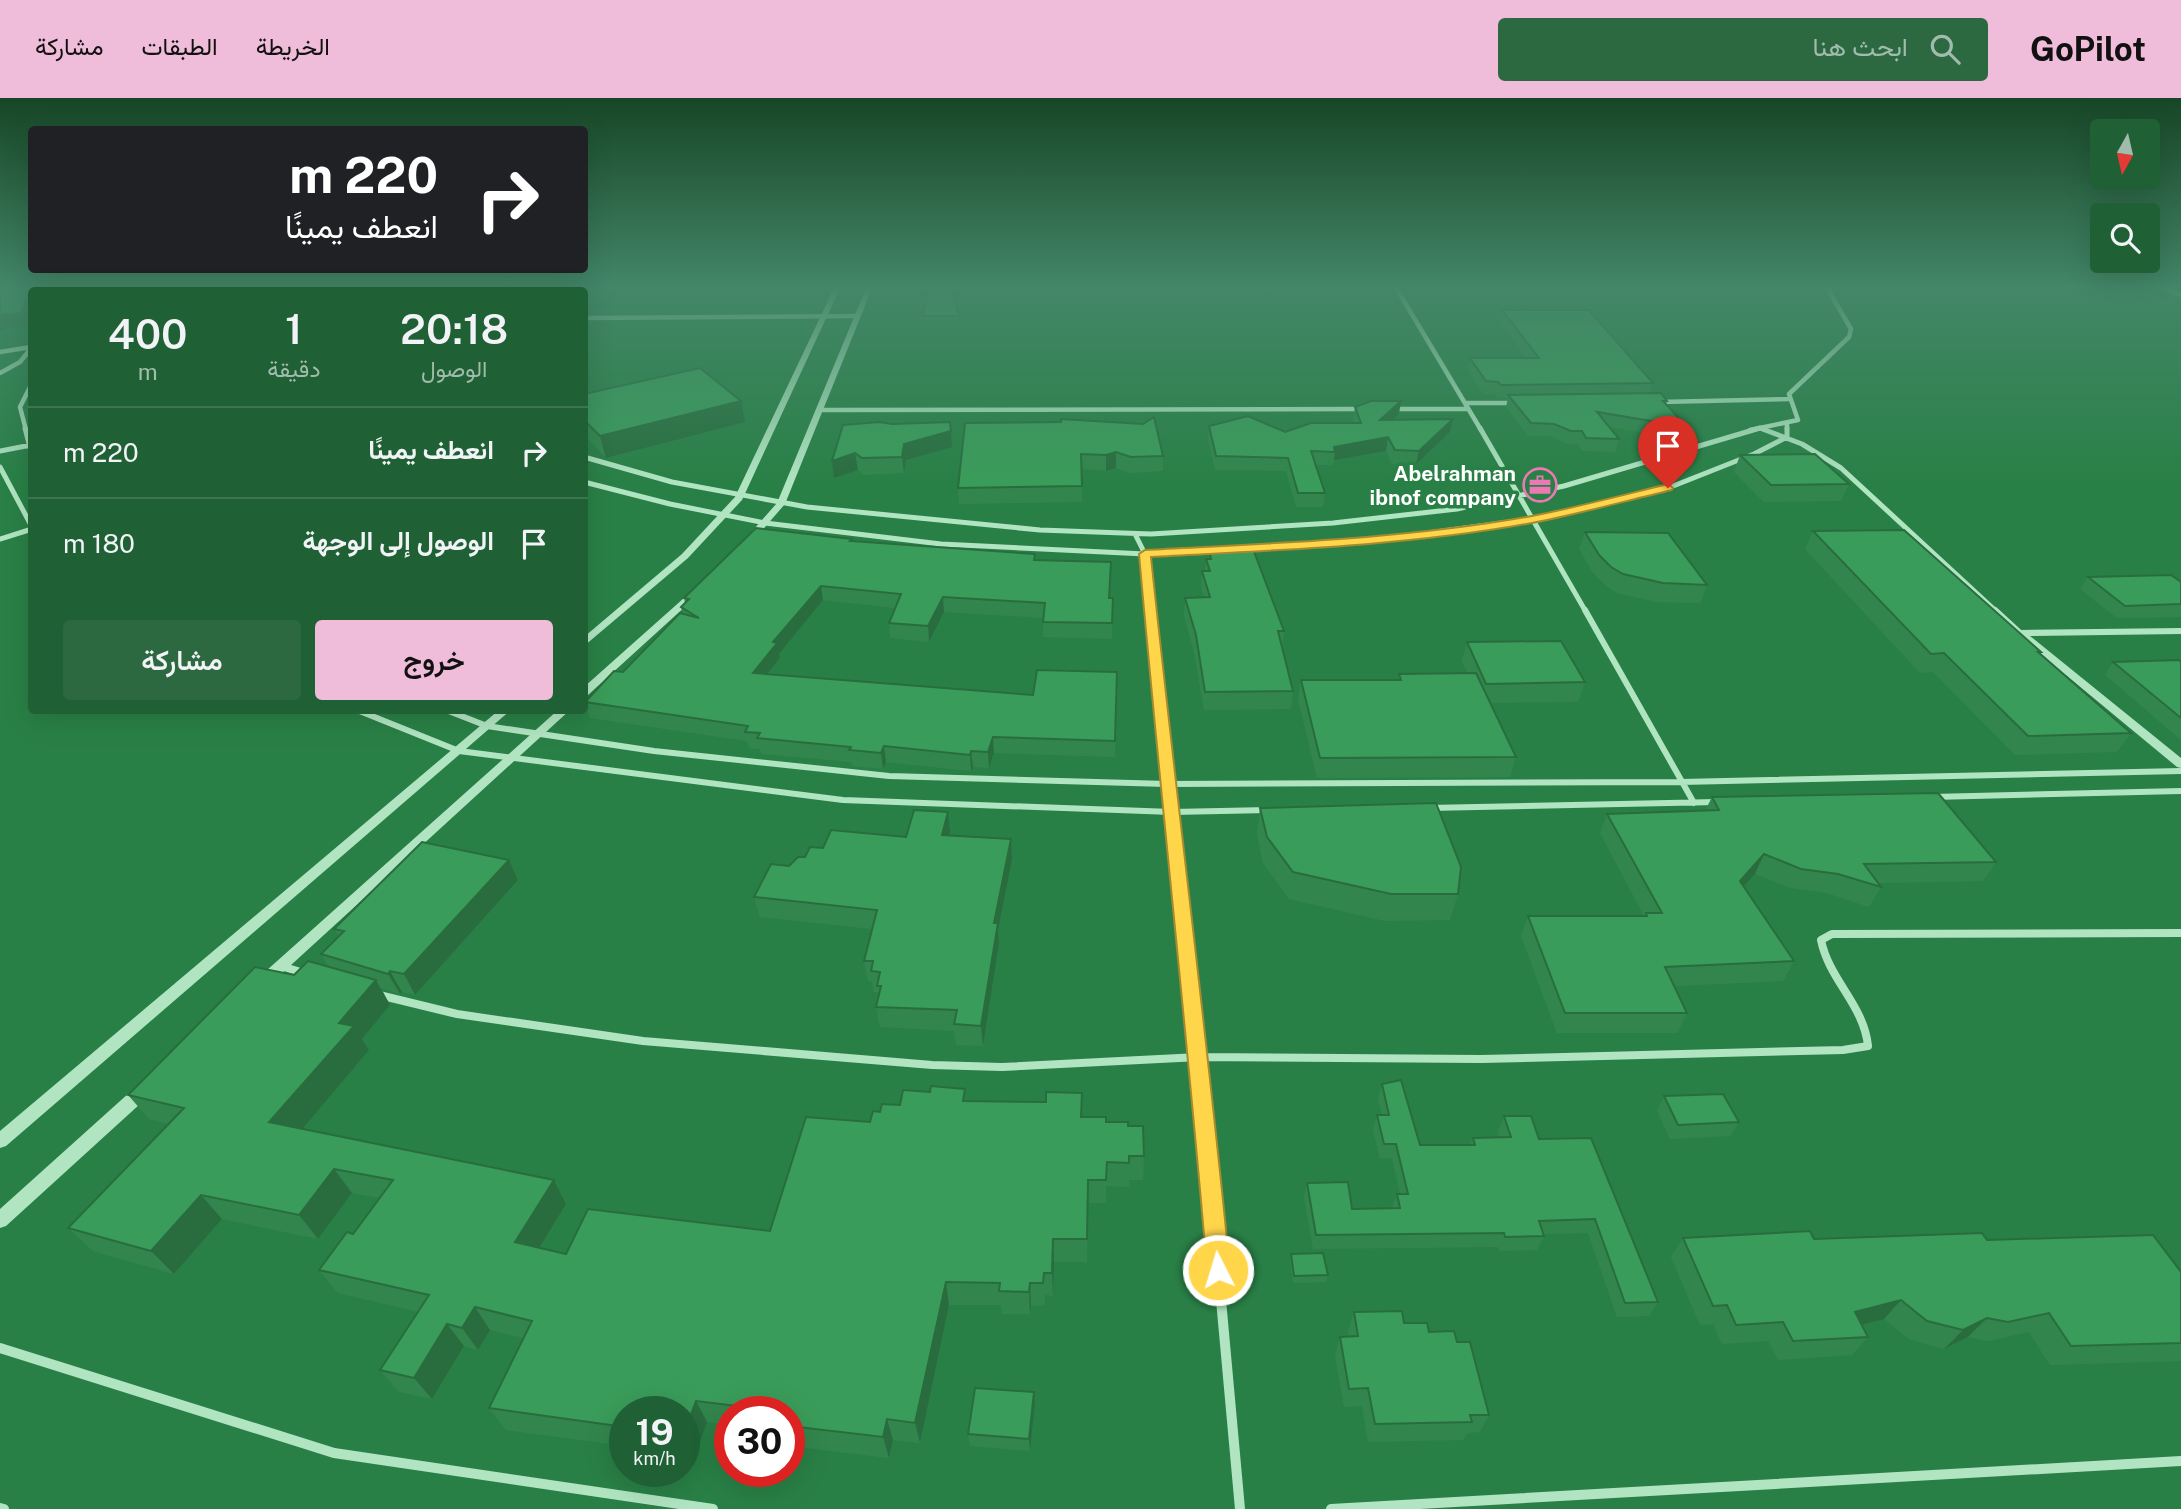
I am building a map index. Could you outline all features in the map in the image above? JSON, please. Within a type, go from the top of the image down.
[{"type":"street","points":[[0,373],[20,362],[27,352]]},
{"type":"street","points":[[588,640],[677,564],[725,516],[739,498],[806,352]]},
{"type":"street","points":[[739,550],[781,504],[843,352]]},
{"type":"street","points":[[1434,352],[1520,496],[1694,803]]},
{"type":"street","points":[[588,458],[739,498],[863,516],[1135,534],[1346,522],[1459,508],[1520,496],[1596,478],[1756,427],[1787,425],[1800,418],[1789,399],[1792,390],[1833,352]]},
{"type":"street","points":[[28,391],[20,407],[28,437]]},
{"type":"street","points":[[1653,402],[1789,399]]},
{"type":"street","points":[[1385,409],[1520,402]]},
{"type":"street","points":[[820,411],[1371,409]]},
{"type":"street","points":[[1787,425],[1787,437]]},
{"type":"street","points":[[1756,427],[1787,437],[1823,454],[1841,468],[2020,633],[2181,764]]},
{"type":"street","points":[[588,483],[765,523],[941,544],[1145,554],[1383,539],[1532,519],[1668,488],[1754,454],[1787,437]]},
{"type":"street","points":[[0,451],[28,445]]},
{"type":"street","points":[[0,467],[28,520]]},
{"type":"street","points":[[0,539],[28,529]]},
{"type":"street","points":[[1135,534],[1145,554],[1167,784],[1199,1057],[1240,1509]]},
{"type":"street","points":[[588,688],[702,586]]},
{"type":"street","points":[[2020,633],[2181,631]]},
{"type":"street","points":[[367,714],[459,751],[510,760],[843,800],[1172,812],[1282,810]]},
{"type":"street","points":[[456,714],[488,726],[654,751],[889,776],[1167,784],[1681,782],[2181,771]]},
{"type":"street","points":[[0,1140],[502,714]]},
{"type":"street","points":[[250,993],[561,714]]},
{"type":"street","points":[[1917,797],[2181,791]]},
{"type":"street","points":[[1420,808],[1722,802]]},
{"type":"street","points":[[372,993],[457,1014],[643,1041],[874,1062],[1002,1067],[1199,1057],[1481,1059],[1843,1050],[1868,1045],[1868,1030],[1822,956],[1821,940],[1832,934],[2106,936],[2181,933]]},
{"type":"street","points":[[281,966],[320,978]]},
{"type":"street","points":[[0,1220],[160,1075]]},
{"type":"street","points":[[0,1348],[334,1453],[713,1509]]},
{"type":"street","points":[[1331,1509],[2181,1461]]},
{"type":"building","points":[[1534,352],[1626,352],[1653,383],[1501,385],[1498,382],[1486,381],[1470,358],[1539,358]]},
{"type":"building","points":[[700,368],[741,401],[600,436],[588,424],[588,393]]},
{"type":"building","points":[[1661,393],[1667,401],[1663,401],[1687,427],[1597,412],[1619,439],[1586,438],[1582,431],[1571,431],[1554,424],[1531,423],[1508,395]]},
{"type":"building","points":[[1371,401],[1401,401],[1380,420],[1453,419],[1419,451],[1395,450],[1388,437],[1334,447],[1335,452],[1311,451],[1325,493],[1298,493],[1288,458],[1216,456],[1209,426],[1248,416],[1285,432],[1311,423],[1361,423],[1355,407]]},
{"type":"building","points":[[1154,417],[1163,456],[1131,457],[1116,452],[1106,455],[1081,454],[1082,486],[958,488],[965,423],[1061,422],[1061,419],[1143,424]]},
{"type":"building","points":[[950,422],[951,431],[904,444],[902,457],[862,458],[855,453],[832,461],[843,425]]},
{"type":"building","points":[[1815,454],[1849,484],[1771,485],[1740,455]]},
{"type":"building","points":[[756,528],[852,539],[850,541],[1035,554],[1034,560],[1111,562],[1109,598],[1113,598],[1112,623],[1043,622],[1045,603],[943,597],[928,626],[889,623],[901,594],[821,586],[773,642],[777,643],[753,673],[1033,695],[1037,670],[1117,672],[1115,741],[993,737],[988,752],[971,751],[970,755],[884,746],[881,753],[849,750],[851,747],[757,738],[760,733],[745,732],[748,726],[588,702],[588,699],[614,671],[623,672],[680,613],[699,618],[681,607],[689,599],[684,598]]},
{"type":"building","points":[[1904,530],[2131,733],[2028,736],[1944,653],[1931,654],[1813,531]]},
{"type":"building","points":[[1585,532],[1668,533],[1707,585],[1663,583],[1623,574],[1599,555]]},
{"type":"building","points":[[1253,549],[1284,631],[1278,631],[1293,691],[1205,692],[1196,635],[1185,598],[1210,597],[1202,571],[1210,571],[1206,559],[1211,559],[1209,550]]},
{"type":"building","points":[[2171,575],[2181,582],[2181,604],[2125,606],[2088,577]]},
{"type":"building","points":[[1561,641],[1585,682],[1486,684],[1467,642]]},
{"type":"building","points":[[2179,660],[2181,718],[2113,662]]},
{"type":"building","points":[[1476,673],[1516,757],[1320,758],[1301,680],[1401,680],[1399,674]]},
{"type":"building","points":[[1938,793],[1996,862],[1864,864],[1881,887],[1838,874],[1801,869],[1764,854],[1740,881],[1794,961],[1665,967],[1687,1013],[1565,1013],[1528,916],[1647,916],[1646,913],[1662,913],[1607,814],[1719,810],[1712,797]]},
{"type":"building","points":[[1436,803],[1461,867],[1458,894],[1391,894],[1293,872],[1267,837],[1260,808]]},
{"type":"building","points":[[914,810],[948,812],[942,835],[1011,839],[994,923],[998,923],[981,1026],[954,1024],[957,1010],[876,1007],[881,986],[877,986],[880,972],[871,971],[873,961],[864,961],[877,910],[754,897],[771,864],[789,866],[798,857],[805,857],[810,847],[823,848],[831,830],[906,837]]},
{"type":"building","points":[[422,842],[509,860],[404,974],[390,971],[388,974],[321,954],[344,931],[334,929]]},
{"type":"building","points":[[308,961],[376,980],[339,1023],[354,1026],[269,1122],[554,1180],[515,1242],[566,1254],[588,1209],[770,1231],[806,1117],[870,1122],[873,1111],[880,1112],[882,1104],[900,1105],[903,1090],[930,1092],[931,1086],[965,1089],[963,1101],[1046,1102],[1046,1092],[1082,1093],[1081,1117],[1106,1117],[1106,1122],[1128,1122],[1128,1126],[1143,1126],[1144,1156],[1129,1156],[1129,1163],[1107,1162],[1106,1180],[1088,1180],[1087,1239],[1053,1239],[1052,1273],[1044,1273],[1043,1283],[1030,1283],[1029,1292],[999,1291],[1000,1283],[946,1282],[915,1423],[887,1419],[883,1437],[805,1428],[805,1396],[714,1396],[714,1403],[700,1401],[700,1396],[609,1396],[609,1425],[489,1408],[532,1321],[475,1307],[462,1328],[447,1324],[414,1378],[380,1370],[429,1295],[319,1270],[347,1232],[353,1234],[393,1180],[334,1169],[299,1215],[201,1195],[151,1251],[68,1228],[184,1108],[128,1095],[255,967],[294,975]]},
{"type":"building","points":[[1401,1080],[1420,1145],[1475,1145],[1473,1138],[1511,1137],[1504,1116],[1531,1116],[1539,1139],[1591,1138],[1658,1302],[1625,1303],[1595,1219],[1539,1221],[1544,1236],[1505,1237],[1504,1233],[1316,1235],[1307,1183],[1348,1182],[1352,1209],[1400,1208],[1397,1194],[1408,1194],[1396,1144],[1384,1144],[1377,1115],[1389,1115],[1382,1084]]},
{"type":"building","points":[[1723,1094],[1739,1122],[1678,1125],[1664,1096]]},
{"type":"building","points":[[1810,1231],[1814,1239],[1982,1233],[1987,1240],[2153,1235],[2181,1272],[2181,1343],[2071,1346],[2049,1313],[2008,1322],[1987,1318],[1963,1330],[1927,1321],[1901,1300],[1855,1312],[1868,1337],[1793,1341],[1783,1322],[1736,1325],[1727,1305],[1713,1306],[1683,1238]]},
{"type":"building","points":[[1323,1253],[1328,1275],[1294,1276],[1291,1254]]},
{"type":"building","points":[[1402,1311],[1404,1323],[1427,1323],[1429,1332],[1454,1331],[1457,1342],[1470,1342],[1489,1415],[1470,1415],[1472,1422],[1375,1424],[1368,1388],[1349,1389],[1340,1337],[1358,1336],[1354,1312]]},
{"type":"building","points":[[975,1388],[1034,1392],[1029,1439],[968,1434]]},
{"type":"place","name":"Abelrahman ibnof company","points":[[1540,485]]},
{"type":"route","points":[[1218,1270],[1199,1057],[1167,784],[1145,554],[1318,544],[1429,534],[1532,519],[1668,488]]}]
